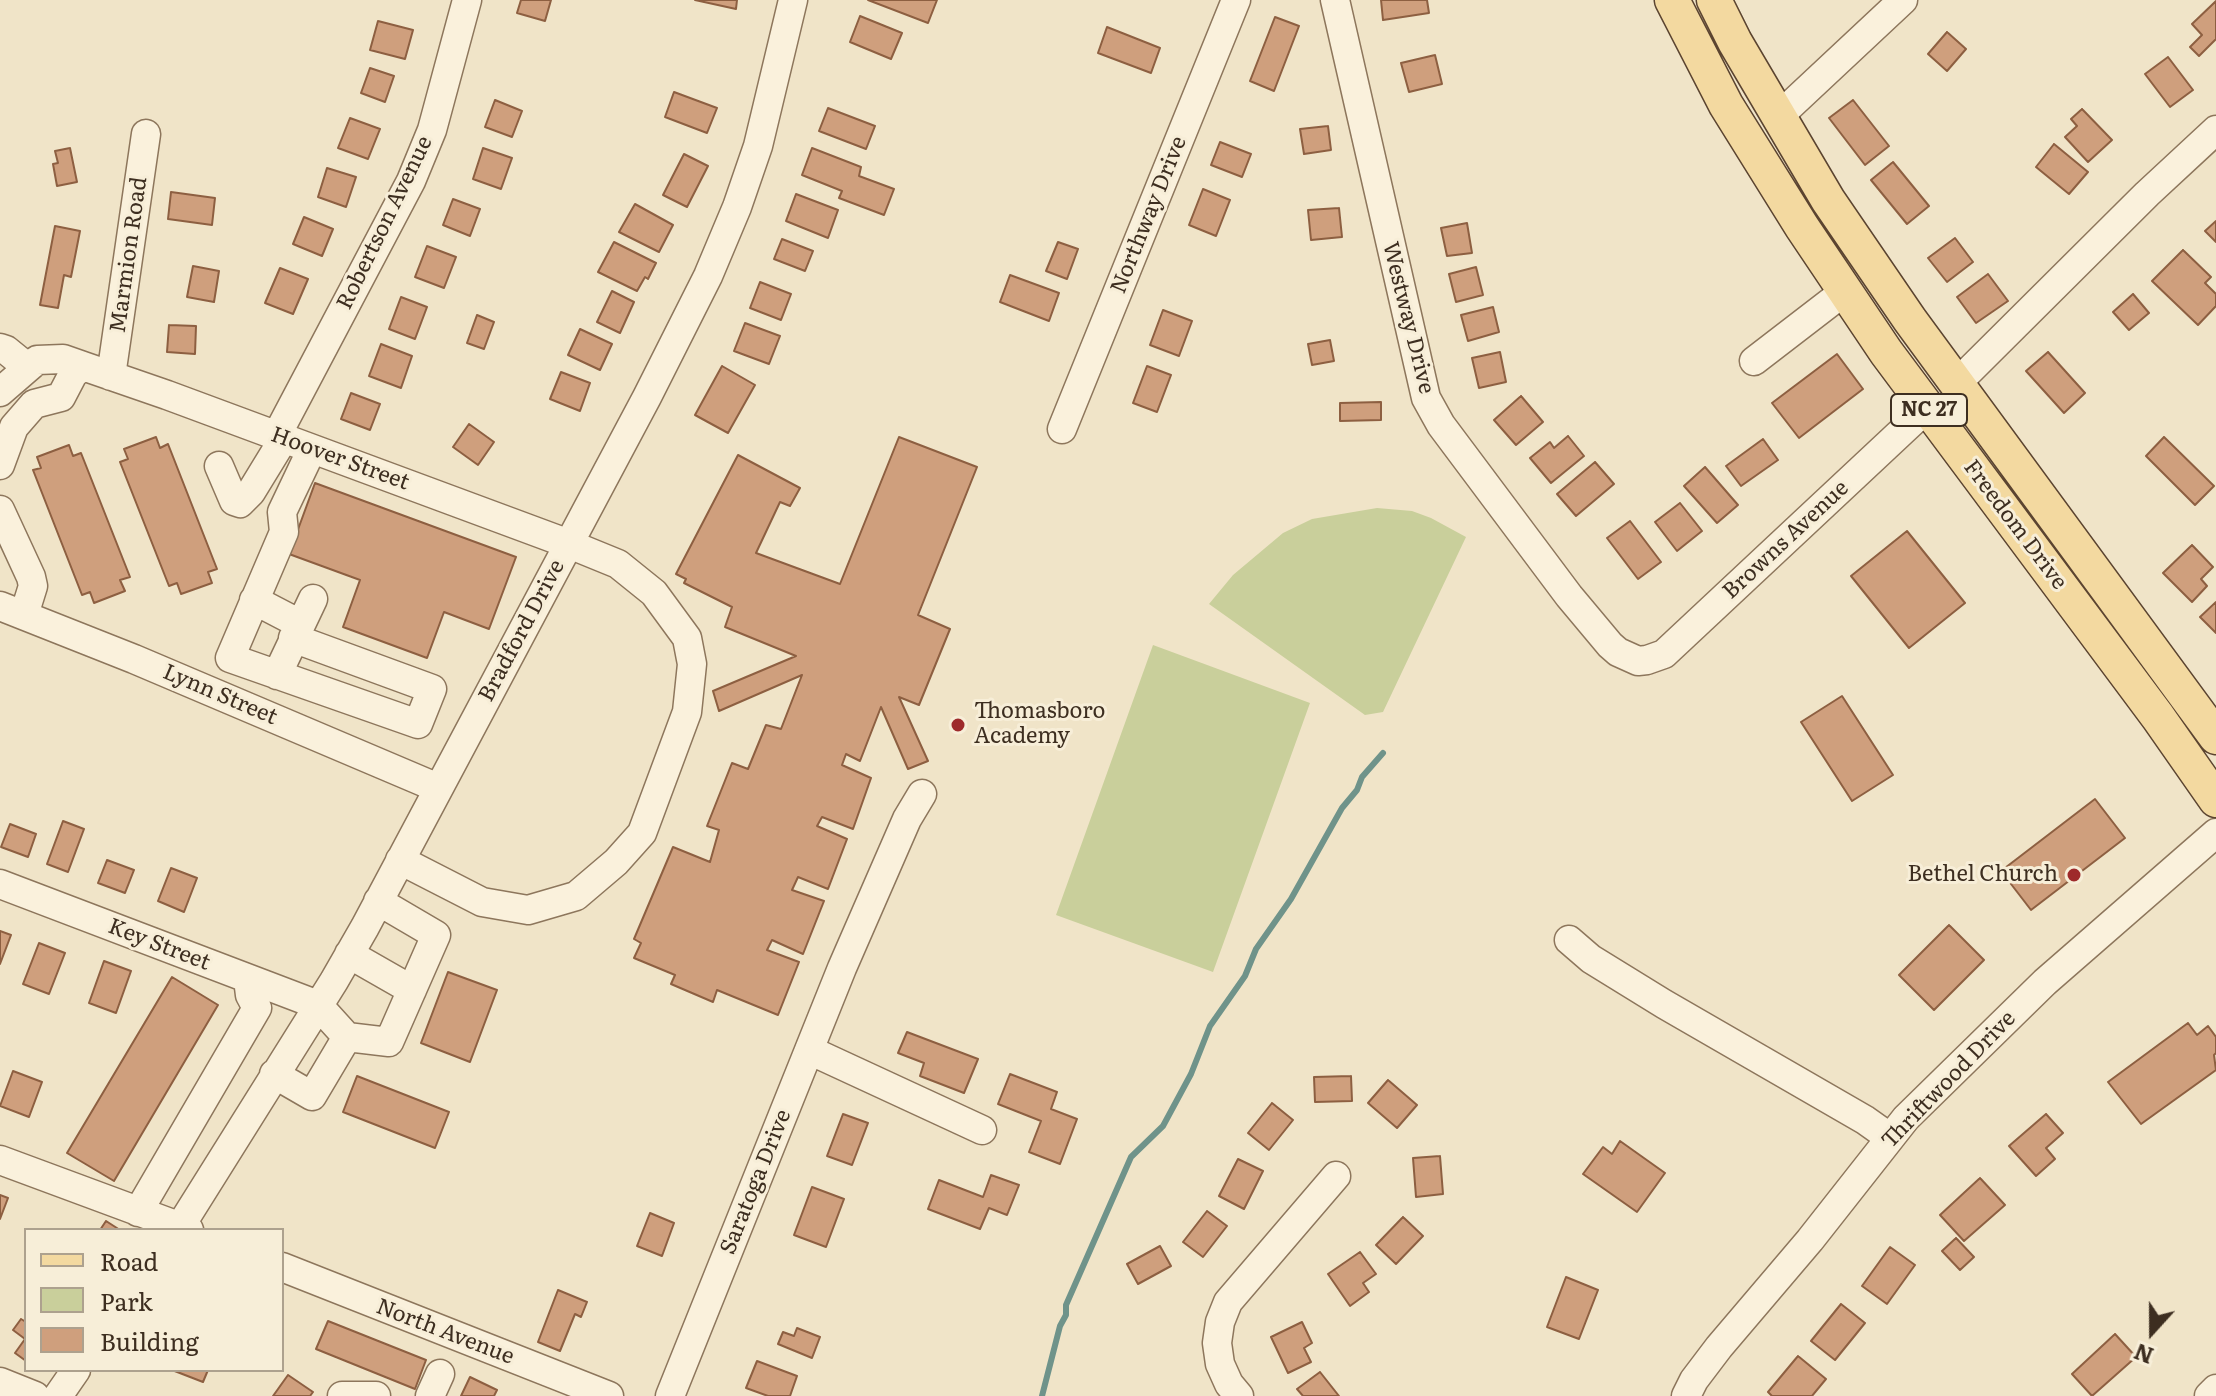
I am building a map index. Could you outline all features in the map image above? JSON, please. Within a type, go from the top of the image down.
[{"type":"main road","name":"Freedom Drive","points":[[1672,0],[1726,105],[1802,227],[1886,352],[2158,717],[2216,800]]},
{"type":"main road","name":"Freedom Drive","points":[[1714,0],[1735,42],[1828,200],[1957,383],[2216,737]]},
{"type":"main road","points":[[2029,544],[2047,551],[2216,772]]},
{"type":"street","name":"Robertson Avenue","points":[[219,466],[234,501],[240,503],[251,492],[281,437],[411,181],[432,130],[467,0]]},
{"type":"street","name":"Bradford Drive","points":[[184,1228],[349,954],[654,384],[708,276],[758,146],[793,0]]},
{"type":"street","name":"Northway Drive","points":[[1062,429],[1236,0]]},
{"type":"street","name":"Westway Drive","points":[[1335,0],[1426,398],[1441,425],[1577,606],[1610,645],[1638,661]]},
{"type":"street","points":[[1779,116],[1903,0]]},
{"type":"street","points":[[1957,383],[2147,194],[2216,130]]},
{"type":"street","name":"Marmion Road","points":[[111,376],[146,134]]},
{"type":"street","points":[[1754,361],[1845,291]]},
{"type":"street","points":[[0,348],[27,367],[0,392]]},
{"type":"street","name":"Hoover Street","points":[[27,367],[37,360],[63,359],[281,437],[569,544],[622,568],[654,593],[687,638],[692,664],[687,712],[642,833],[616,862],[576,896],[528,910],[482,902],[400,860]]},
{"type":"street","points":[[0,465],[14,427],[34,404],[61,397],[73,374],[83,366]]},
{"type":"street","name":"Browns Avenue","points":[[1638,661],[1664,654],[1928,407]]},
{"type":"street","points":[[254,600],[302,621],[432,689],[418,724],[230,658],[254,600],[284,532],[282,512],[312,449]]},
{"type":"street","points":[[0,510],[33,586],[12,610]]},
{"type":"street","name":"Lynn Street","points":[[12,610],[438,788]]},
{"type":"street","points":[[277,675],[302,621]]},
{"type":"street","name":"Saratoga Drive","points":[[670,1396],[842,968],[907,819],[922,794]]},
{"type":"street","name":"Thriftwood Drive","points":[[1686,1396],[1719,1347],[1810,1240],[1889,1137],[2045,982],[2216,833]]},
{"type":"street","name":"Key Street","points":[[0,884],[318,1005]]},
{"type":"street","points":[[318,1005],[347,1037],[389,1042],[436,935],[378,901]]},
{"type":"street","points":[[1569,940],[1591,959],[1664,1004],[1865,1120],[1889,1137]]},
{"type":"street","points":[[349,954],[412,990]]},
{"type":"street","points":[[138,1212],[257,1008],[250,995],[248,979]]},
{"type":"street","points":[[274,1074],[312,1096],[347,1037]]},
{"type":"street","points":[[809,1050],[982,1130]]},
{"type":"street","points":[[0,1160],[180,1228]]},
{"type":"street","points":[[1239,1396],[1229,1384],[1220,1364],[1217,1343],[1220,1322],[1228,1302],[1336,1176]]},
{"type":"street","name":"North Avenue","points":[[284,1268],[609,1396]]},
{"type":"street","points":[[58,1396],[75,1372]]},
{"type":"street","points":[[0,1382],[35,1396]]},
{"type":"street","points":[[2209,1396],[2216,1389]]},
{"type":"street","points":[[342,1396],[376,1396]]},
{"type":"green space","points":[[1377,508],[1412,511],[1466,537],[1383,712],[1365,715],[1209,604],[1233,575],[1283,533],[1312,519]]},
{"type":"green space","points":[[1153,645],[1310,703],[1213,972],[1056,915]]},
{"type":"building","points":[[521,0],[551,0],[545,21],[517,13]]},
{"type":"building","points":[[695,0],[737,0],[736,9]]},
{"type":"building","points":[[868,0],[937,0],[928,23]]},
{"type":"building","points":[[1381,0],[1427,0],[1429,13],[1383,20]]},
{"type":"building","points":[[2216,1],[2216,39],[2199,56],[2190,47],[2202,35],[2192,24]]},
{"type":"building","points":[[860,16],[902,33],[891,59],[850,42]]},
{"type":"building","points":[[1275,17],[1299,26],[1274,91],[1250,81]]},
{"type":"building","points":[[378,21],[413,30],[405,59],[370,50]]},
{"type":"building","points":[[1107,27],[1160,48],[1151,73],[1098,53]]},
{"type":"building","points":[[1947,32],[1966,49],[1947,71],[1928,54]]},
{"type":"building","points":[[1435,55],[1442,84],[1409,92],[1401,63]]},
{"type":"building","points":[[2168,57],[2193,90],[2170,107],[2145,74]]},
{"type":"building","points":[[370,68],[394,76],[385,102],[361,93]]},
{"type":"building","points":[[674,92],[717,108],[707,133],[665,117]]},
{"type":"building","points":[[495,100],[522,111],[512,137],[485,127]]},
{"type":"building","points":[[1853,100],[1889,146],[1865,165],[1829,118]]},
{"type":"building","points":[[828,108],[875,126],[866,149],[819,131]]},
{"type":"building","points":[[2082,109],[2112,140],[2088,162],[2065,137],[2077,126],[2071,119]]},
{"type":"building","points":[[350,118],[380,129],[368,159],[338,148]]},
{"type":"building","points":[[1328,126],[1331,150],[1304,154],[1300,129]]},
{"type":"building","points":[[1220,142],[1251,154],[1242,177],[1211,165]]},
{"type":"building","points":[[2054,144],[2088,172],[2069,194],[2036,167]]},
{"type":"building","points":[[70,148],[77,182],[57,186],[53,164],[58,163],[55,151]]},
{"type":"building","points":[[483,148],[512,158],[501,189],[473,179]]},
{"type":"building","points":[[812,148],[861,167],[859,176],[894,189],[884,215],[839,198],[842,191],[802,175]]},
{"type":"building","points":[[684,154],[708,166],[687,207],[663,195]]},
{"type":"building","points":[[1893,162],[1929,206],[1907,224],[1871,180]]},
{"type":"building","points":[[327,168],[356,177],[346,207],[318,197]]},
{"type":"building","points":[[1203,189],[1230,200],[1216,236],[1189,225]]},
{"type":"building","points":[[171,192],[215,198],[212,225],[168,219]]},
{"type":"building","points":[[796,194],[838,210],[828,238],[786,221]]},
{"type":"building","points":[[453,199],[480,209],[470,236],[443,225]]},
{"type":"building","points":[[635,204],[673,225],[659,252],[619,232]]},
{"type":"building","points":[[1339,208],[1342,237],[1311,240],[1308,210]]},
{"type":"building","points":[[304,217],[333,229],[322,256],[293,244]]},
{"type":"building","points":[[2216,221],[2216,242],[2205,231]]},
{"type":"building","points":[[1467,223],[1472,253],[1447,256],[1441,228]]},
{"type":"building","points":[[55,226],[80,231],[71,277],[64,275],[58,308],[40,305]]},
{"type":"building","points":[[1955,238],[1973,262],[1947,282],[1928,258]]},
{"type":"building","points":[[782,239],[813,251],[805,271],[774,259]]},
{"type":"building","points":[[614,242],[656,263],[637,291],[598,272]]},
{"type":"building","points":[[1058,242],[1078,249],[1067,279],[1046,271]]},
{"type":"building","points":[[427,246],[456,257],[444,288],[415,277]]},
{"type":"building","points":[[2183,250],[2211,277],[2205,283],[2216,294],[2216,306],[2198,325],[2152,281]]},
{"type":"building","points":[[193,266],[219,271],[214,302],[187,297]]},
{"type":"building","points":[[1476,267],[1483,295],[1456,302],[1449,274]]},
{"type":"building","points":[[280,268],[308,279],[293,314],[265,303]]},
{"type":"building","points":[[1988,274],[2008,301],[1976,323],[1957,297]]},
{"type":"building","points":[[1010,275],[1059,293],[1049,321],[1000,302]]},
{"type":"building","points":[[760,282],[791,294],[781,320],[750,308]]},
{"type":"building","points":[[612,291],[634,302],[620,333],[597,322]]},
{"type":"building","points":[[2133,294],[2149,313],[2129,330],[2113,312]]},
{"type":"building","points":[[401,297],[427,307],[415,339],[389,329]]},
{"type":"building","points":[[1493,307],[1499,332],[1468,341],[1461,315]]},
{"type":"building","points":[[1163,310],[1192,321],[1179,356],[1150,345]]},
{"type":"building","points":[[477,315],[494,322],[484,349],[467,343]]},
{"type":"building","points":[[745,323],[780,336],[769,364],[734,351]]},
{"type":"building","points":[[169,325],[196,326],[195,354],[167,352]]},
{"type":"building","points":[[580,329],[612,344],[600,370],[568,355]]},
{"type":"building","points":[[1330,340],[1334,361],[1312,365],[1308,344]]},
{"type":"building","points":[[381,344],[412,356],[401,388],[369,376]]},
{"type":"building","points":[[1500,352],[1506,382],[1479,388],[1472,358]]},
{"type":"building","points":[[2048,352],[2085,393],[2064,413],[2026,371]]},
{"type":"building","points":[[1837,354],[1863,389],[1799,438],[1772,403]]},
{"type":"building","points":[[722,366],[755,385],[728,433],[695,415]]},
{"type":"building","points":[[1147,366],[1171,375],[1157,412],[1133,403]]},
{"type":"building","points":[[561,372],[590,383],[580,411],[550,399]]},
{"type":"building","points":[[351,393],[380,404],[370,430],[341,419]]},
{"type":"building","points":[[1521,396],[1543,422],[1516,445],[1494,420]]},
{"type":"building","points":[[1381,402],[1381,420],[1340,421],[1340,403]]},
{"type":"building","points":[[469,424],[494,442],[478,465],[453,447]]},
{"type":"building","points":[[1568,436],[1584,456],[1551,483],[1530,458],[1550,442],[1554,448]]},
{"type":"building","points":[[156,437],[160,448],[168,444],[217,569],[208,572],[212,583],[181,594],[177,583],[169,586],[120,462],[128,459],[124,449]]},
{"type":"building","points":[[899,437],[977,467],[918,615],[950,629],[919,705],[899,697],[928,761],[908,769],[881,707],[860,761],[846,754],[842,765],[871,778],[853,829],[822,817],[817,826],[847,839],[828,889],[798,877],[792,890],[824,901],[803,954],[772,940],[767,950],[799,962],[778,1015],[717,990],[713,1002],[671,984],[675,975],[634,958],[641,943],[634,939],[673,847],[710,862],[719,830],[707,826],[732,763],[748,769],[766,725],[781,729],[802,675],[719,711],[713,691],[796,656],[725,627],[732,607],[684,583],[686,579],[676,574],[738,455],[800,488],[790,506],[780,502],[756,553],[840,584]]},
{"type":"building","points":[[2164,437],[2214,486],[2195,505],[2146,456]]},
{"type":"building","points":[[1763,439],[1778,460],[1741,486],[1726,466]]},
{"type":"building","points":[[69,445],[73,456],[81,453],[130,577],[120,580],[125,591],[94,603],[90,592],[82,595],[33,470],[41,468],[37,457]]},
{"type":"building","points":[[1595,462],[1614,484],[1576,516],[1557,494]]},
{"type":"building","points":[[1705,467],[1738,505],[1717,523],[1684,486]]},
{"type":"building","points":[[315,483],[516,557],[489,629],[444,612],[427,658],[343,627],[360,580],[289,554]]},
{"type":"building","points":[[1680,503],[1702,531],[1677,551],[1655,522]]},
{"type":"building","points":[[1630,521],[1661,562],[1638,579],[1607,538]]},
{"type":"building","points":[[1907,531],[1965,603],[1909,648],[1851,576]]},
{"type":"building","points":[[2192,545],[2213,567],[2201,579],[2207,586],[2192,602],[2163,573]]},
{"type":"building","points":[[2216,602],[2216,633],[2200,617]]},
{"type":"building","points":[[1842,696],[1893,775],[1852,801],[1801,722]]},
{"type":"building","points":[[2095,799],[2125,838],[2031,910],[2001,871]]},
{"type":"building","points":[[63,821],[84,829],[68,872],[47,864]]},
{"type":"building","points":[[10,824],[36,834],[28,857],[1,847]]},
{"type":"building","points":[[107,860],[134,870],[125,893],[98,883]]},
{"type":"building","points":[[171,868],[197,878],[184,912],[158,901]]},
{"type":"building","points":[[1949,925],[1984,960],[1934,1010],[1899,975]]},
{"type":"building","points":[[0,931],[11,935],[0,964]]},
{"type":"building","points":[[39,943],[65,953],[49,994],[23,984]]},
{"type":"building","points":[[104,961],[131,971],[116,1013],[89,1003]]},
{"type":"building","points":[[448,972],[497,990],[470,1062],[421,1043]]},
{"type":"building","points":[[172,977],[218,1005],[114,1181],[67,1153]]},
{"type":"building","points":[[2188,1023],[2197,1035],[2208,1026],[2216,1037],[2216,1070],[2141,1124],[2108,1082]]},
{"type":"building","points":[[907,1032],[978,1059],[964,1093],[920,1076],[924,1063],[898,1053]]},
{"type":"building","points":[[13,1071],[42,1082],[29,1117],[0,1106]]},
{"type":"building","points":[[1010,1074],[1057,1092],[1051,1109],[1077,1119],[1060,1164],[1029,1152],[1041,1121],[998,1104]]},
{"type":"building","points":[[357,1076],[449,1112],[435,1148],[343,1112]]},
{"type":"building","points":[[1351,1076],[1352,1101],[1315,1102],[1314,1077]]},
{"type":"building","points":[[1388,1080],[1417,1105],[1397,1128],[1368,1103]]},
{"type":"building","points":[[1272,1103],[1293,1120],[1269,1150],[1248,1133]]},
{"type":"building","points":[[843,1114],[868,1123],[852,1165],[827,1156]]},
{"type":"building","points":[[2046,1114],[2063,1133],[2046,1148],[2055,1159],[2036,1176],[2009,1146]]},
{"type":"building","points":[[1620,1141],[1665,1173],[1637,1212],[1583,1174],[1603,1147],[1612,1154]]},
{"type":"building","points":[[1440,1156],[1443,1194],[1416,1197],[1413,1158]]},
{"type":"building","points":[[1238,1159],[1263,1171],[1244,1209],[1219,1196]]},
{"type":"building","points":[[991,1175],[1019,1185],[1007,1215],[989,1208],[980,1229],[928,1209],[939,1180],[983,1197]]},
{"type":"building","points":[[1980,1178],[2005,1205],[1964,1241],[1940,1215]]},
{"type":"building","points":[[812,1187],[844,1199],[826,1247],[794,1235]]},
{"type":"building","points":[[0,1195],[8,1198],[0,1219]]},
{"type":"building","points":[[1207,1211],[1227,1226],[1203,1257],[1183,1242]]},
{"type":"building","points":[[650,1213],[674,1223],[662,1256],[637,1246]]},
{"type":"building","points":[[1403,1217],[1423,1236],[1396,1264],[1376,1245]]},
{"type":"building","points":[[106,1221],[117,1228],[101,1228]]},
{"type":"building","points":[[1956,1238],[1974,1257],[1960,1270],[1942,1251]]},
{"type":"building","points":[[1160,1246],[1171,1266],[1138,1284],[1127,1264]]},
{"type":"building","points":[[1890,1247],[1915,1265],[1887,1304],[1862,1286]]},
{"type":"building","points":[[1360,1252],[1376,1274],[1363,1283],[1369,1292],[1350,1306],[1328,1274]]},
{"type":"building","points":[[1566,1277],[1598,1290],[1579,1339],[1547,1327]]},
{"type":"building","points":[[558,1290],[587,1302],[581,1317],[575,1314],[560,1351],[538,1342]]},
{"type":"building","points":[[1841,1304],[1865,1323],[1835,1360],[1811,1341]]},
{"type":"building","points":[[21,1319],[24,1321],[24,1338],[13,1330]]},
{"type":"building","points":[[328,1321],[426,1360],[415,1389],[316,1349]]},
{"type":"building","points":[[1302,1322],[1312,1343],[1304,1348],[1311,1362],[1288,1373],[1271,1337]]},
{"type":"building","points":[[797,1328],[820,1337],[812,1358],[778,1344],[783,1332],[794,1336]]},
{"type":"building","points":[[2115,1334],[2136,1357],[2092,1396],[2072,1374]]},
{"type":"building","points":[[24,1340],[24,1360],[15,1353]]},
{"type":"building","points":[[1798,1356],[1826,1379],[1812,1396],[1772,1396],[1768,1392]]},
{"type":"building","points":[[757,1361],[797,1376],[790,1396],[768,1396],[746,1388]]},
{"type":"building","points":[[177,1372],[207,1372],[203,1382]]},
{"type":"building","points":[[1320,1372],[1339,1396],[1303,1396],[1297,1389]]},
{"type":"building","points":[[288,1375],[313,1392],[310,1396],[273,1396]]},
{"type":"building","points":[[470,1377],[497,1390],[494,1396],[461,1396]]},
{"type":"waterway","points":[[1042,1396],[1060,1326],[1066,1315],[1066,1305],[1131,1157],[1163,1126],[1191,1074],[1210,1026],[1245,976],[1256,949],[1291,899],[1342,808],[1357,790],[1362,777],[1383,753]]},
{"type":"place","name":"Thomasboro Academy","points":[[958,725]]},
{"type":"place","name":"Bethel Church","points":[[2074,875]]}]
